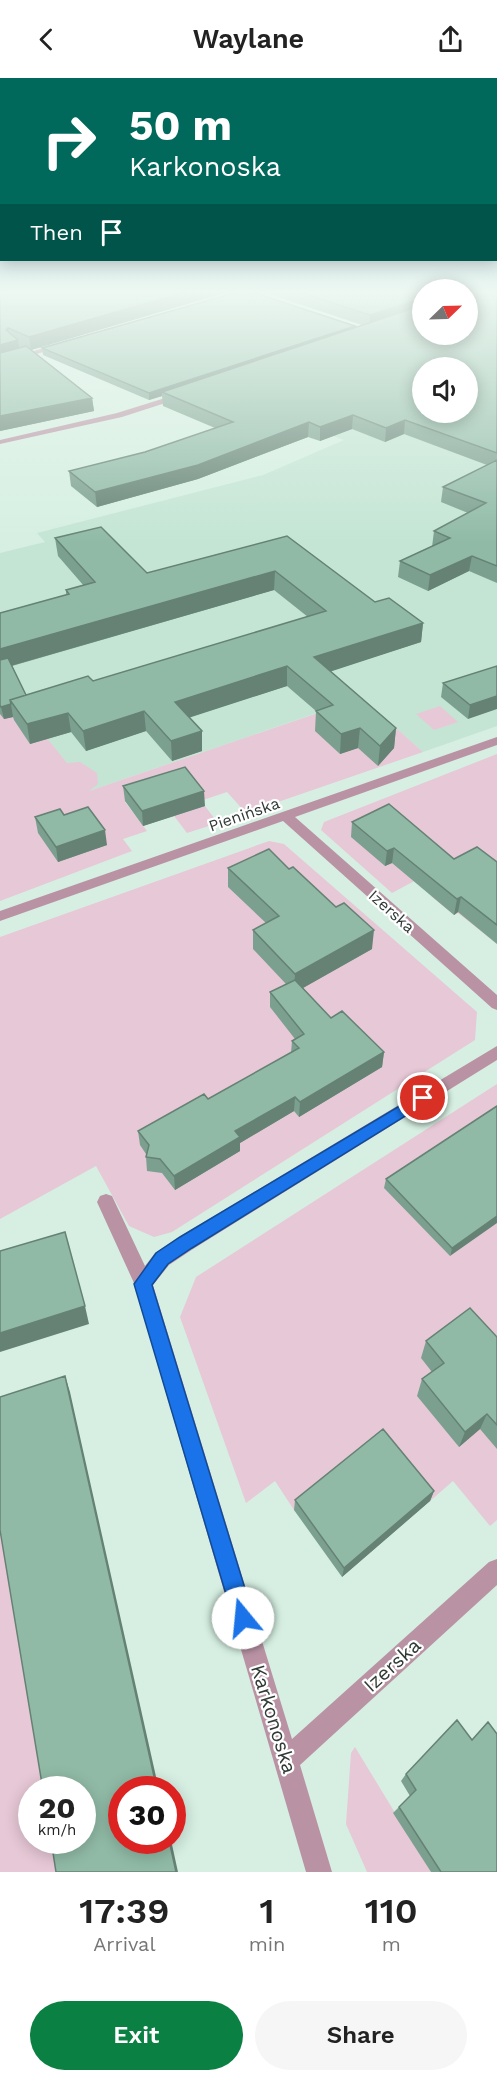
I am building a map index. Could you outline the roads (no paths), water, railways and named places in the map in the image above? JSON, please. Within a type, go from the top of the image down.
[{"type":"street","points":[[0,442],[119,415],[191,391]]},
{"type":"street","name":"Pienińska","points":[[0,916],[287,817],[497,741]]},
{"type":"street","name":"Izerska","points":[[287,817],[497,1004]]},
{"type":"street","points":[[142,1284],[162,1259],[186,1243],[497,1052]]},
{"type":"street","name":"Karkonoska","points":[[106,1202],[142,1284],[319,1872]]},
{"type":"street","name":"Izerska","points":[[287,1760],[497,1570]]}]
